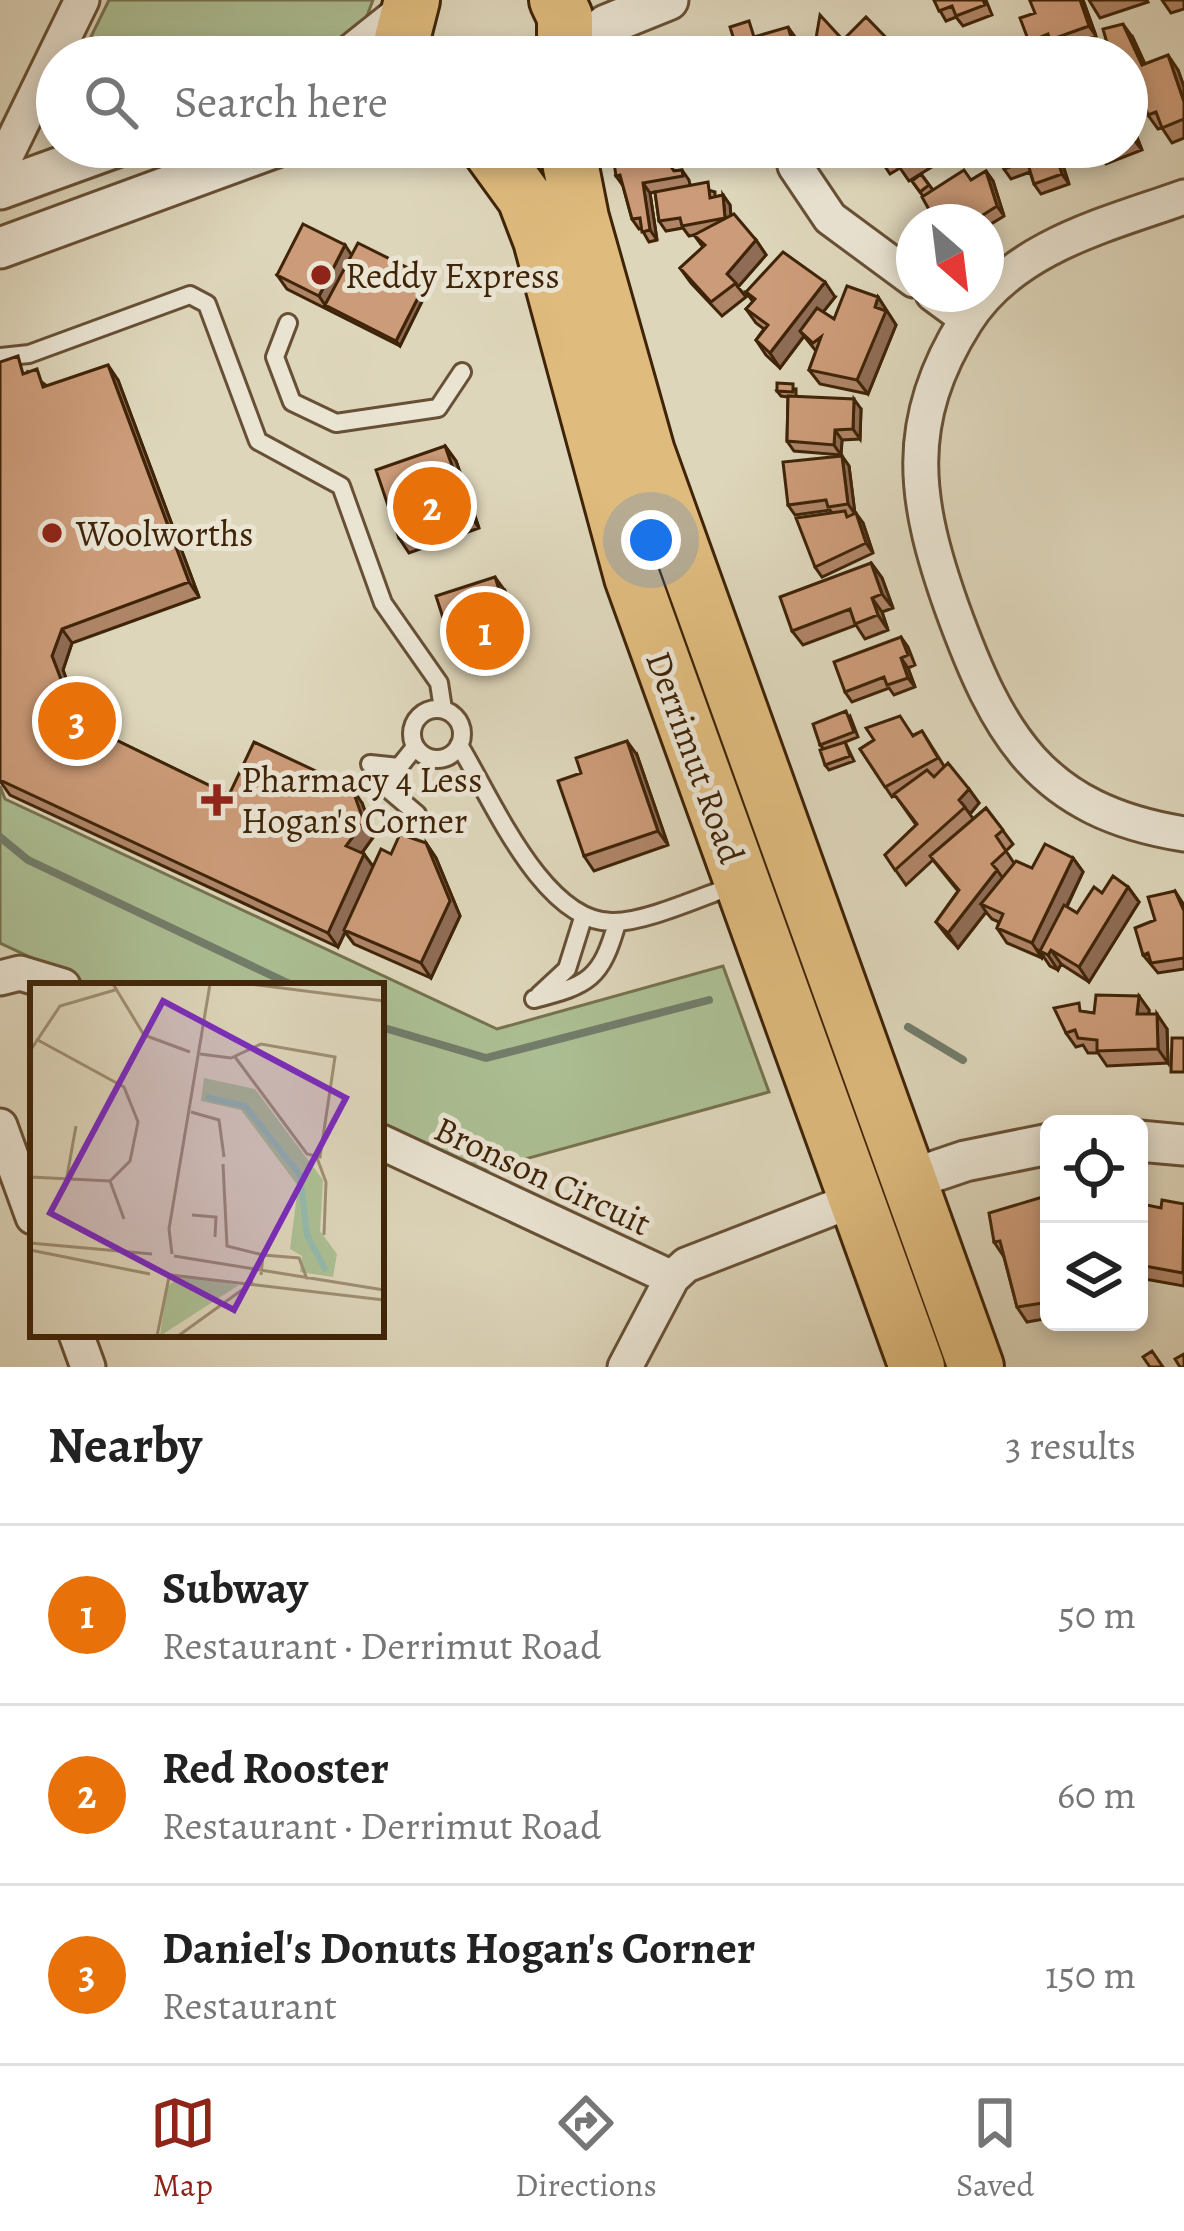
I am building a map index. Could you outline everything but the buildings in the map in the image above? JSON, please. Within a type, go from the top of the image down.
[{"type":"highway","points":[[557,0],[567,36]]},
{"type":"highway","name":"Derrimut Road","points":[[503,168],[525,198],[541,240],[614,515],[741,883],[917,1367]]},
{"type":"highway","name":"Derrimut Road","points":[[570,168],[631,399],[976,1367]]},
{"type":"highway","points":[[614,515],[631,489],[631,399]]},
{"type":"highway","points":[[741,883],[795,862]]},
{"type":"highway","points":[[856,1199],[909,1180]]},
{"type":"street","points":[[64,36],[82,0]]},
{"type":"street","points":[[593,36],[606,25],[668,0]]},
{"type":"street","points":[[0,168],[36,94]]},
{"type":"street","points":[[0,189],[58,168]]},
{"type":"street","points":[[0,248],[219,168]]},
{"type":"street","points":[[796,168],[830,218],[896,267]]},
{"type":"street","points":[[1184,197],[1034,256],[967,319],[923,419],[917,476],[931,547],[982,691],[1028,757],[1075,796],[1115,818],[1184,834]]},
{"type":"street","points":[[957,312],[967,319]]},
{"type":"street","points":[[0,978],[20,973],[53,983]]},
{"type":"street","points":[[0,1126],[30,1209]]},
{"type":"street","points":[[1148,1142],[1184,1145]]},
{"type":"street","name":"Bronson Circuit","points":[[384,1143],[672,1277]]},
{"type":"street","points":[[909,1180],[965,1161],[1040,1146]]},
{"type":"street","name":"Bronson Circuit","points":[[625,1367],[672,1277],[699,1258],[856,1199]]},
{"type":"street","points":[[77,1337],[88,1367]]},
{"type":"lane","points":[[0,357],[29,354],[190,295],[207,304],[258,441],[341,486],[383,603],[440,683],[443,709],[461,727],[459,745],[552,896],[583,918],[616,923],[741,883]]},
{"type":"lane","points":[[288,322],[275,357],[292,402],[336,423],[438,408],[462,372]]},
{"type":"lane","points":[[417,814],[391,791],[399,767],[415,747],[417,718],[443,709]]},
{"type":"lane","points":[[415,747],[432,759],[443,758],[459,745]]},
{"type":"lane","points":[[370,764],[399,767]]},
{"type":"lane","points":[[583,918],[567,969],[533,1000],[579,988],[605,964],[616,923]]},
{"type":"green space","points":[[109,0],[373,0],[359,36],[91,36]]},
{"type":"green space","points":[[0,786],[5,799],[497,1029],[723,966],[769,1092],[485,1170],[384,1123],[384,983],[86,983],[0,943]]},
{"type":"waterway","points":[[0,837],[28,860],[288,983]]},
{"type":"waterway","points":[[384,1028],[486,1058],[709,1000]]},
{"type":"waterway","points":[[908,1027],[963,1060]]},
{"type":"place","name":"Reddy Express","points":[[321,275]]},
{"type":"place","name":"Red Rooster","points":[[432,506]]},
{"type":"place","name":"Woolworths","points":[[52,533]]},
{"type":"place","name":"Subway","points":[[485,631]]},
{"type":"place","name":"Daniel's Donuts Hogan's Corner","points":[[77,721]]},
{"type":"place","name":"Pharmacy 4 Less Hogan's Corner","points":[[217,800]]}]
